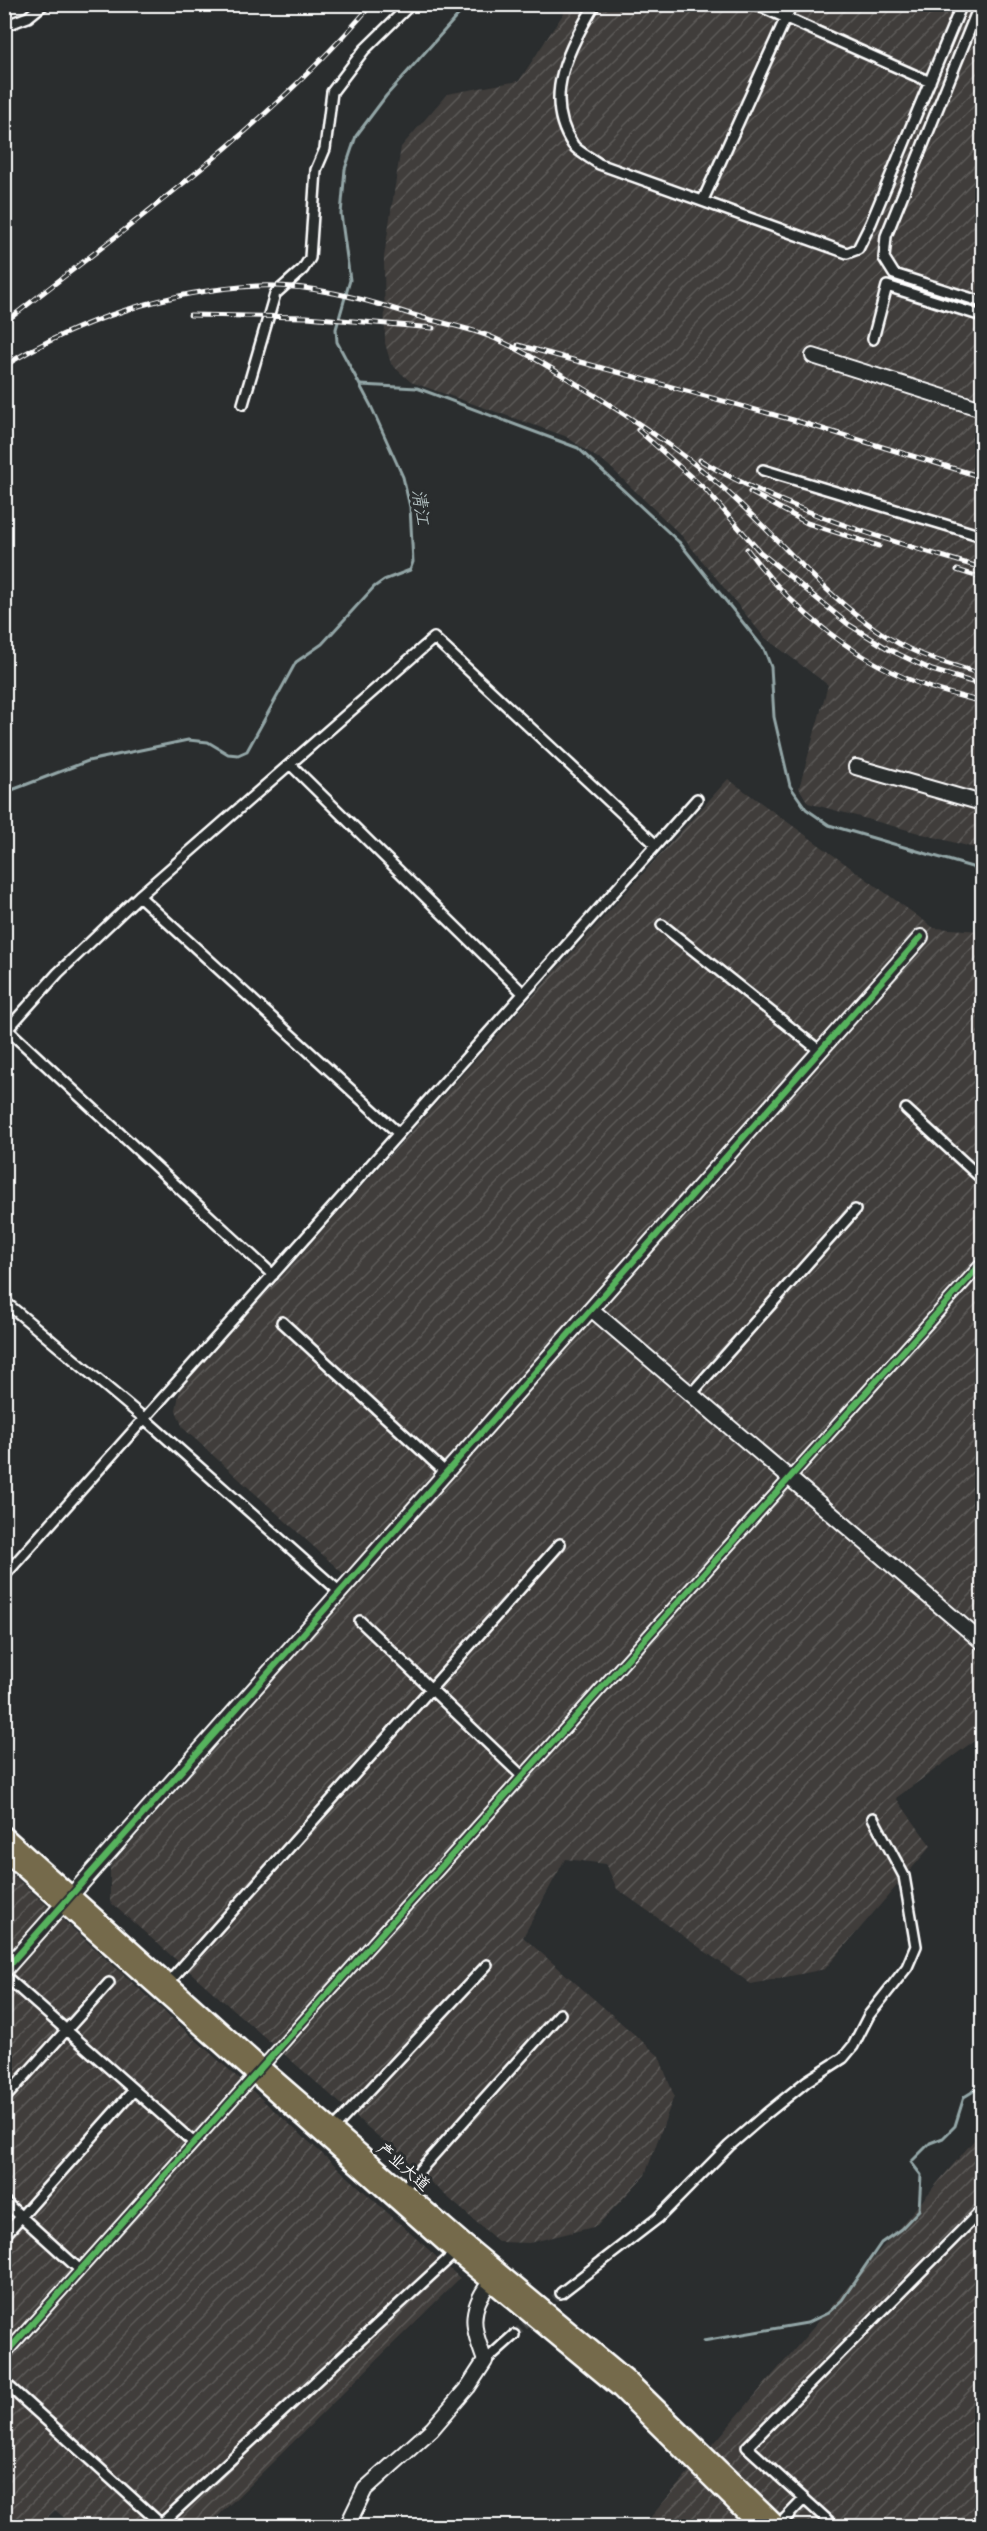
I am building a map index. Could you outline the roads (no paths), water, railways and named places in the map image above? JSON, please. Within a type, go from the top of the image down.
[{"type":"main road","name":"产业大道","points":[[4,1834],[69,1899],[258,2071],[460,2248],[627,2378],[778,2526]]},
{"type":"main road","name":"产业大道","points":[[4,1852],[69,1899],[169,1982],[258,2071],[333,2129],[403,2189],[490,2282],[618,2388],[758,2526]]},
{"type":"street","points":[[4,26],[28,17],[44,4]]},
{"type":"street","points":[[243,404],[275,294],[303,269],[310,258],[316,170],[325,149],[332,92],[364,50],[411,4]]},
{"type":"street","points":[[595,4],[561,72],[558,93],[562,122],[573,146],[599,164],[704,200],[831,249],[848,253],[858,249],[962,4]]},
{"type":"street","points":[[755,4],[930,82]]},
{"type":"street","points":[[704,200],[792,4]]},
{"type":"street","points":[[980,4],[886,236],[884,258],[894,274],[982,302]]},
{"type":"street","points":[[873,339],[887,286],[982,316]]},
{"type":"street","points":[[813,356],[982,409]]},
{"type":"street","points":[[763,470],[982,536]]},
{"type":"street","points":[[273,1275],[6,1031],[58,973],[139,896],[434,638],[656,845]]},
{"type":"street","points":[[290,764],[523,993]]},
{"type":"street","points":[[856,767],[982,804]]},
{"type":"street","points":[[4,1576],[146,1420],[398,1133],[697,799]]},
{"type":"street","points":[[139,896],[398,1133]]},
{"type":"street","points":[[662,925],[820,1051]]},
{"type":"street","points":[[194,2143],[4,1973],[921,937]]},
{"type":"street","points":[[906,1109],[982,1179]]},
{"type":"street","points":[[691,1394],[855,1210]]},
{"type":"street","points":[[4,2355],[982,1263]]},
{"type":"street","points":[[4,1301],[146,1420],[341,1593]]},
{"type":"street","points":[[591,1310],[982,1642]]},
{"type":"street","points":[[282,1322],[446,1473]]},
{"type":"street","points":[[169,1982],[560,1544]]},
{"type":"street","points":[[360,1621],[522,1776]]},
{"type":"street","points":[[561,2293],[658,2218],[729,2146],[766,2114],[807,2081],[843,2058],[853,2046],[869,2015],[907,1967],[916,1946],[904,1876],[873,1818]]},
{"type":"street","points":[[333,2129],[487,1965]]},
{"type":"street","points":[[4,2099],[109,1983]]},
{"type":"street","points":[[403,2189],[560,2014]]},
{"type":"street","points":[[4,2236],[134,2090]]},
{"type":"street","points":[[4,2201],[80,2270]]},
{"type":"street","points":[[834,2526],[747,2447],[982,2210]]},
{"type":"street","points":[[4,2382],[161,2524],[460,2248]]},
{"type":"street","points":[[485,2361],[474,2325],[474,2312],[477,2298],[490,2282]]},
{"type":"street","points":[[347,2526],[364,2489],[432,2429],[468,2387],[485,2361],[514,2335]]},
{"type":"street","points":[[778,2526],[804,2499]]},
{"type":"street","points":[[976,2526],[982,2517]]},
{"type":"waterway","name":"清江","points":[[4,793],[88,761],[188,740],[208,742],[228,754],[238,755],[247,751],[296,662],[322,644],[374,587],[384,580],[410,570],[413,562],[410,507],[403,477],[371,406],[337,342],[336,329],[350,280],[341,214],[345,169],[356,136],[386,96],[468,4]]},
{"type":"waterway","points":[[361,385],[417,388],[578,448],[679,542],[764,649],[771,667],[774,717],[790,786],[806,809],[829,825],[982,870]]},
{"type":"waterway","points":[[703,2341],[807,2323],[828,2313],[842,2300],[881,2243],[901,2229],[919,2210],[921,2175],[911,2162],[930,2143],[943,2138],[955,2126],[964,2097],[977,2089],[982,2089]]},
{"type":"tunnel","points":[[514,2335],[561,2293]]},
{"type":"railway","points":[[4,323],[149,211],[243,133],[288,92],[372,4]]},
{"type":"railway","points":[[4,366],[63,335],[125,310],[190,294],[257,286],[296,287],[335,293],[475,331],[509,345],[546,365],[671,446],[737,501],[842,603],[889,638],[923,655],[982,674]]},
{"type":"railway","points":[[190,315],[307,317],[433,328]]},
{"type":"railway","points":[[518,345],[793,420],[982,477]]},
{"type":"railway","points":[[638,430],[706,490],[760,552],[848,624],[890,650],[932,670],[982,685]]},
{"type":"railway","points":[[700,460],[767,494],[838,523],[982,568]]},
{"type":"railway","points":[[750,492],[807,523],[879,546]]},
{"type":"railway","points":[[747,549],[784,593],[828,632],[852,649],[903,677],[982,702]]},
{"type":"railway","points":[[957,570],[982,578]]}]
